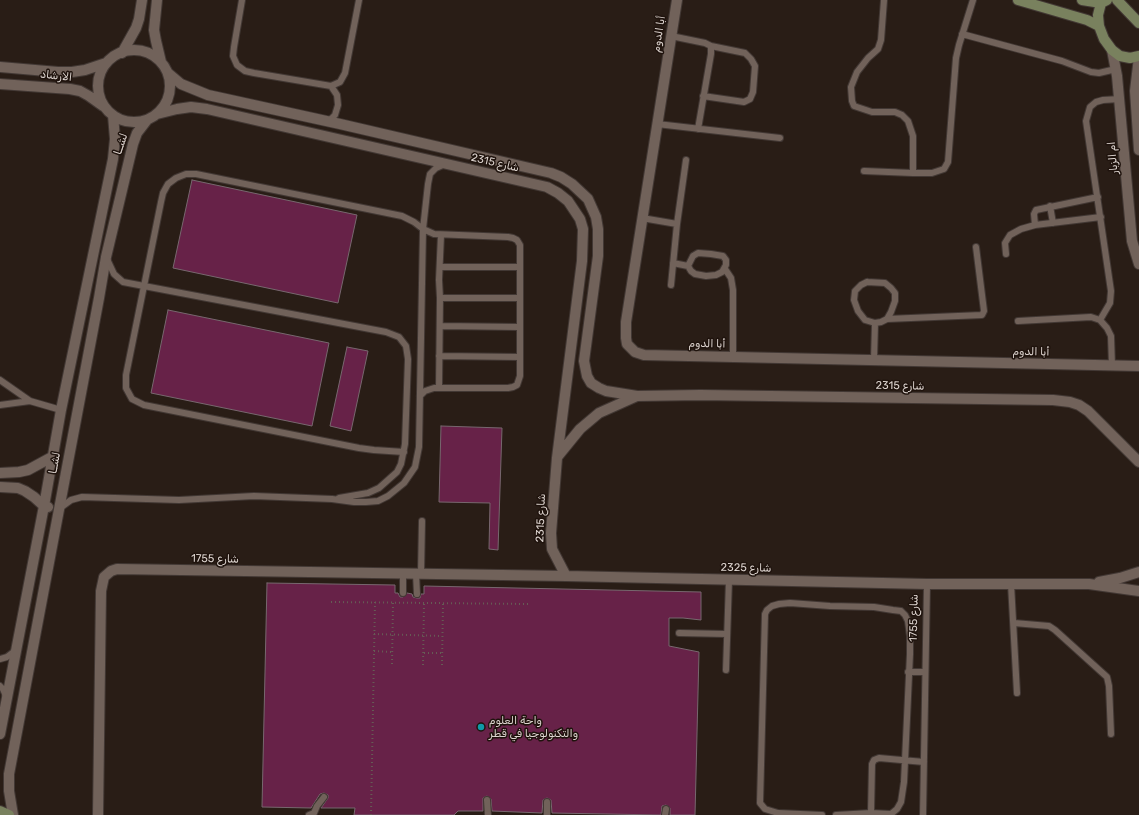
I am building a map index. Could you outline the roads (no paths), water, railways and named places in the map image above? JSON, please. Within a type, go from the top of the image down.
[{"type":"street","points":[[122,53],[136,28],[142,0]]},
{"type":"street","points":[[157,0],[154,30],[161,62],[170,79],[170,92],[165,104],[157,114],[147,120],[135,122],[129,122],[113,116],[105,108],[100,98],[98,88],[101,72],[106,63],[128,51],[140,51],[151,55],[161,62]]},
{"type":"street","name":"أبا الدوم","points":[[677,0],[626,322],[626,338],[630,348],[635,352],[644,355],[1139,366]]},
{"type":"street","points":[[1018,0],[1087,20],[1099,26]]},
{"type":"street","points":[[1082,0],[1103,1],[1098,15],[1099,26],[1104,39],[1112,50],[1125,58],[1139,56],[1137,91],[1139,150]]},
{"type":"street","points":[[1117,0],[1136,20]]},
{"type":"street","points":[[1129,0],[1136,20]]},
{"type":"street","name":"ام الزبار","points":[[1112,50],[1120,99],[1132,241],[1139,264]]},
{"type":"street","name":"الارشاد","points":[[0,67],[72,72],[85,70],[106,63]]},
{"type":"street","name":"شارع 2315","points":[[168,73],[181,84],[208,95],[340,124],[550,173],[561,177],[588,199],[592,207],[598,229],[598,256],[584,361],[587,376],[591,383],[606,391],[638,396],[700,395],[1062,401],[1079,405],[1088,411],[1139,462]]},
{"type":"street","name":"الارشاد","points":[[0,84],[80,91],[90,96],[105,108]]},
{"type":"street","name":"شارع 2315","points":[[157,114],[177,108],[191,107],[207,109],[547,187],[568,201],[580,219],[583,229],[582,261],[557,458],[550,533],[551,544],[555,556],[566,576]]},
{"type":"street","name":"لشــا","points":[[0,734],[61,410],[113,159],[115,139],[113,116]]},
{"type":"street","name":"لشــا","points":[[13,815],[9,790],[9,774],[106,257],[132,144],[147,120]]},
{"type":"street","name":"شارع 2315","points":[[557,458],[580,429],[599,413],[638,396]]},
{"type":"street","points":[[0,473],[28,470],[52,457]]},
{"type":"street","points":[[0,487],[18,488],[34,497],[44,506],[59,509]]},
{"type":"street","name":"شارع 1755","points":[[98,815],[101,591],[102,583],[107,574],[111,571],[124,568],[566,576]]},
{"type":"street","points":[[1089,584],[1120,578],[1139,572]]},
{"type":"street","name":"شارع 2325","points":[[566,576],[926,584]]},
{"type":"street","name":"شارع 1755","points":[[926,584],[1089,584]]},
{"type":"street","points":[[1089,584],[1139,591]]},
{"type":"street","points":[[0,811],[9,815]]},
{"type":"lane","points":[[242,0],[233,56],[237,65],[245,71],[254,74],[331,86],[340,82],[345,73],[359,0]]},
{"type":"lane","points":[[884,0],[881,40],[878,49],[868,58],[857,72],[851,87],[852,101],[854,106],[872,112],[895,112],[902,115],[908,121],[913,136],[913,173]]},
{"type":"lane","points":[[864,171],[932,173],[944,169],[948,162],[956,58],[973,0]]},
{"type":"lane","points":[[962,34],[1062,61],[1090,72],[1099,73],[1116,69]]},
{"type":"lane","points":[[671,36],[745,53],[755,66],[753,92],[750,100],[744,102],[703,96]]},
{"type":"lane","points":[[698,129],[711,54],[711,46]]},
{"type":"lane","points":[[328,122],[335,115],[338,105],[337,95],[331,86]]},
{"type":"lane","points":[[1100,320],[1110,303],[1111,291],[1086,121],[1087,113],[1090,107],[1096,102],[1102,100],[1120,99]]},
{"type":"lane","points":[[657,124],[780,138]]},
{"type":"lane","points":[[671,285],[677,224],[686,160]]},
{"type":"lane","points":[[59,509],[71,500],[82,497],[179,500],[254,496],[332,499],[354,502],[378,500],[388,496],[404,483],[415,467],[419,447],[423,229],[428,180],[433,171],[444,164]]},
{"type":"lane","points":[[404,452],[359,448],[138,403],[128,394],[125,382],[163,192],[168,184],[176,178],[186,174],[196,174],[402,216],[434,234],[513,238],[517,240],[520,244],[520,357],[519,380],[517,385],[513,387],[429,389],[420,396]]},
{"type":"lane","points":[[1036,225],[1034,214],[1036,210],[1050,206],[1098,198]]},
{"type":"lane","points":[[1050,206],[1053,223]]},
{"type":"lane","points":[[1006,254],[1005,244],[1010,235],[1036,225],[1101,217]]},
{"type":"lane","points":[[642,218],[677,224]]},
{"type":"lane","points":[[439,388],[439,280],[441,235]]},
{"type":"lane","points":[[887,319],[894,301],[894,293],[891,288],[885,283],[867,282],[861,285],[855,291],[854,300],[858,311],[865,320],[875,323],[887,319],[982,315],[984,311],[976,247]]},
{"type":"lane","points":[[688,266],[693,256],[698,253],[723,256],[726,260],[725,269],[733,284],[733,357]]},
{"type":"lane","points":[[106,257],[114,274],[123,282],[386,332],[399,337],[406,346],[408,359],[404,452],[401,464],[397,472],[379,488],[368,493],[332,499]]},
{"type":"lane","points":[[673,263],[688,266],[695,274],[706,276],[716,275],[725,269]]},
{"type":"lane","points":[[440,267],[520,267]]},
{"type":"lane","points":[[440,298],[520,298]]},
{"type":"lane","points":[[1018,322],[1091,316],[1100,320],[1107,328],[1111,336],[1112,366]]},
{"type":"lane","points":[[874,360],[875,323]]},
{"type":"lane","points":[[440,326],[519,327]]},
{"type":"lane","points":[[439,356],[520,357]]},
{"type":"lane","points":[[0,380],[30,402]]},
{"type":"lane","points":[[0,405],[30,402],[61,410]]},
{"type":"lane","points":[[417,594],[422,521]]},
{"type":"lane","points":[[403,574],[403,593]]},
{"type":"lane","points":[[726,670],[729,580]]},
{"type":"lane","name":"شارع 1755","points":[[923,815],[926,584]]},
{"type":"lane","points":[[1011,584],[1017,693]]},
{"type":"lane","points":[[822,815],[778,812],[765,809],[760,803],[766,631],[765,614],[772,606],[779,604],[790,603],[874,607],[901,612],[905,615],[908,621],[910,636],[904,782],[901,802],[898,810],[891,814],[871,813],[836,815]]},
{"type":"lane","points":[[1014,623],[1049,626],[1107,678],[1109,686],[1111,734]]},
{"type":"lane","points":[[679,633],[727,634]]},
{"type":"lane","points":[[0,660],[16,650]]},
{"type":"lane","points":[[908,672],[925,672]]},
{"type":"lane","points":[[0,686],[3,689],[7,700]]},
{"type":"lane","points":[[871,813],[872,764],[874,760],[879,758],[924,762]]},
{"type":"lane","points":[[309,815],[314,813],[317,806],[324,798]]},
{"type":"lane","points":[[487,800],[488,815]]},
{"type":"lane","points":[[547,802],[547,815]]},
{"type":"place","name":"واحة العلوم والتكنولوجيا في قطر","points":[[481,727]]}]
